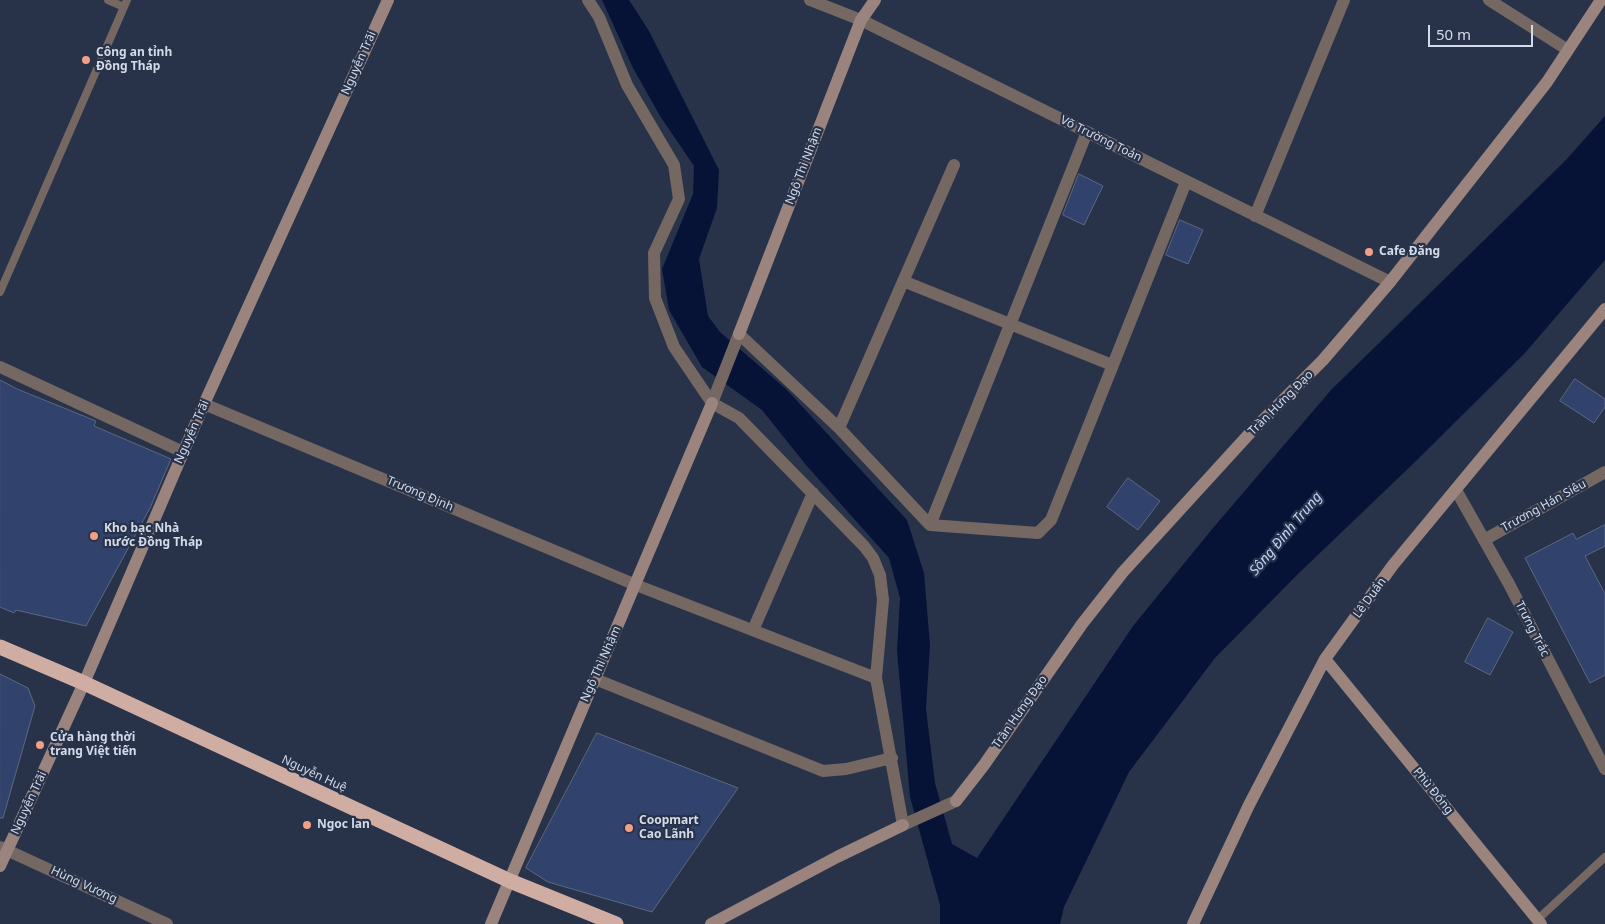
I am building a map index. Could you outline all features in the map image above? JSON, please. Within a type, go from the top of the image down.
[{"type":"highway","name":"Nguyễn Huệ","points":[[0,647],[84,683],[510,880],[616,924]]},
{"type":"street","name":"Nguyễn Trãi","points":[[0,866],[4,848],[84,683],[204,404],[388,0]]},
{"type":"street","points":[[588,0],[600,17],[627,85],[674,165],[679,198],[654,253],[655,298],[674,347],[712,403],[739,418],[813,493],[874,558],[880,575],[883,600],[876,678],[903,826],[837,857],[711,924]]},
{"type":"street","name":"Võ Trường Toản","points":[[810,0],[861,20],[1390,282]]},
{"type":"street","name":"Ngô Thì Nhậm","points":[[739,334],[861,20],[875,0]]},
{"type":"street","points":[[1254,216],[1344,0]]},
{"type":"street","name":"Trần Hưng Đạo","points":[[903,826],[956,802],[1082,624],[1122,572],[1250,432],[1323,360],[1390,282],[1547,82],[1601,0]]},
{"type":"street","points":[[1494,1],[1568,50]]},
{"type":"street","points":[[930,525],[1087,132]]},
{"type":"street","points":[[839,428],[954,165]]},
{"type":"street","points":[[712,403],[739,334],[839,428],[930,525],[1038,533],[1051,520],[1186,182]]},
{"type":"street","points":[[903,281],[1112,364]]},
{"type":"street","name":"Lê Duẩn","points":[[1193,924],[1249,806],[1325,659],[1393,565],[1605,309]]},
{"type":"street","points":[[0,367],[183,452]]},
{"type":"street","name":"Ngô Thì Nhậm","points":[[491,924],[712,403]]},
{"type":"street","name":"Trương Định","points":[[204,404],[636,585],[876,678]]},
{"type":"street","name":"Trương Hán Siêu","points":[[1484,540],[1605,472]]},
{"type":"street","name":"Trưng Trắc","points":[[1456,490],[1605,770]]},
{"type":"street","points":[[753,630],[813,493]]},
{"type":"street","name":"Phù Đổng","points":[[1325,659],[1539,922]]},
{"type":"street","points":[[595,679],[823,771],[846,769],[892,758]]},
{"type":"street","name":"Hùng Vương","points":[[4,848],[167,924]]},
{"type":"lane","points":[[0,292],[125,4],[108,0]]},
{"type":"lane","points":[[1539,922],[1605,857]]},
{"type":"water","name":"Sông Đình Trung","points":[[602,0],[629,0],[649,31],[719,170],[717,208],[699,259],[708,316],[720,332],[786,389],[907,520],[924,573],[930,645],[926,709],[935,783],[952,844],[977,858],[1133,626],[1213,528],[1331,390],[1566,160],[1605,116],[1605,260],[1524,354],[1299,573],[1215,658],[1129,772],[1064,907],[1060,924],[940,924],[940,905],[910,797],[897,651],[900,598],[889,558],[806,465],[762,410],[702,367],[669,310],[662,269],[693,194],[694,166],[660,116],[633,68]]},
{"type":"building","points":[[1079,174],[1103,186],[1084,225],[1063,215]]},
{"type":"building","points":[[1180,220],[1203,230],[1188,264],[1166,255]]},
{"type":"building","points":[[1575,379],[1605,399],[1605,407],[1594,423],[1560,401]]},
{"type":"building","points":[[0,380],[17,389],[96,421],[94,426],[171,459],[150,508],[86,626],[16,610],[14,613],[0,607]]},
{"type":"building","points":[[1128,478],[1160,501],[1138,530],[1107,507]]},
{"type":"building","points":[[1605,525],[1605,546],[1585,556],[1605,594],[1605,675],[1590,683],[1525,558],[1573,533],[1576,539]]},
{"type":"building","points":[[1488,618],[1513,632],[1490,675],[1465,662]]},
{"type":"building","points":[[0,674],[28,688],[35,706],[3,818],[0,818]]},
{"type":"building","name":"Coopmart Cao Lãnh","points":[[597,733],[738,788],[652,912],[548,882],[526,868]]},
{"type":"place","name":"Công an tỉnh Đồng Tháp","points":[[86,60]]},
{"type":"place","name":"Cafe Đăng","points":[[1369,252]]},
{"type":"place","name":"Kho bạc Nhà nước Đồng Tháp","points":[[94,536]]},
{"type":"place","name":"Cửa hàng thời trang Việt tiến","points":[[40,745]]},
{"type":"place","name":"Ngoc lan","points":[[307,825]]},
{"type":"place","name":"Coopmart Cao Lãnh","points":[[629,828]]}]
